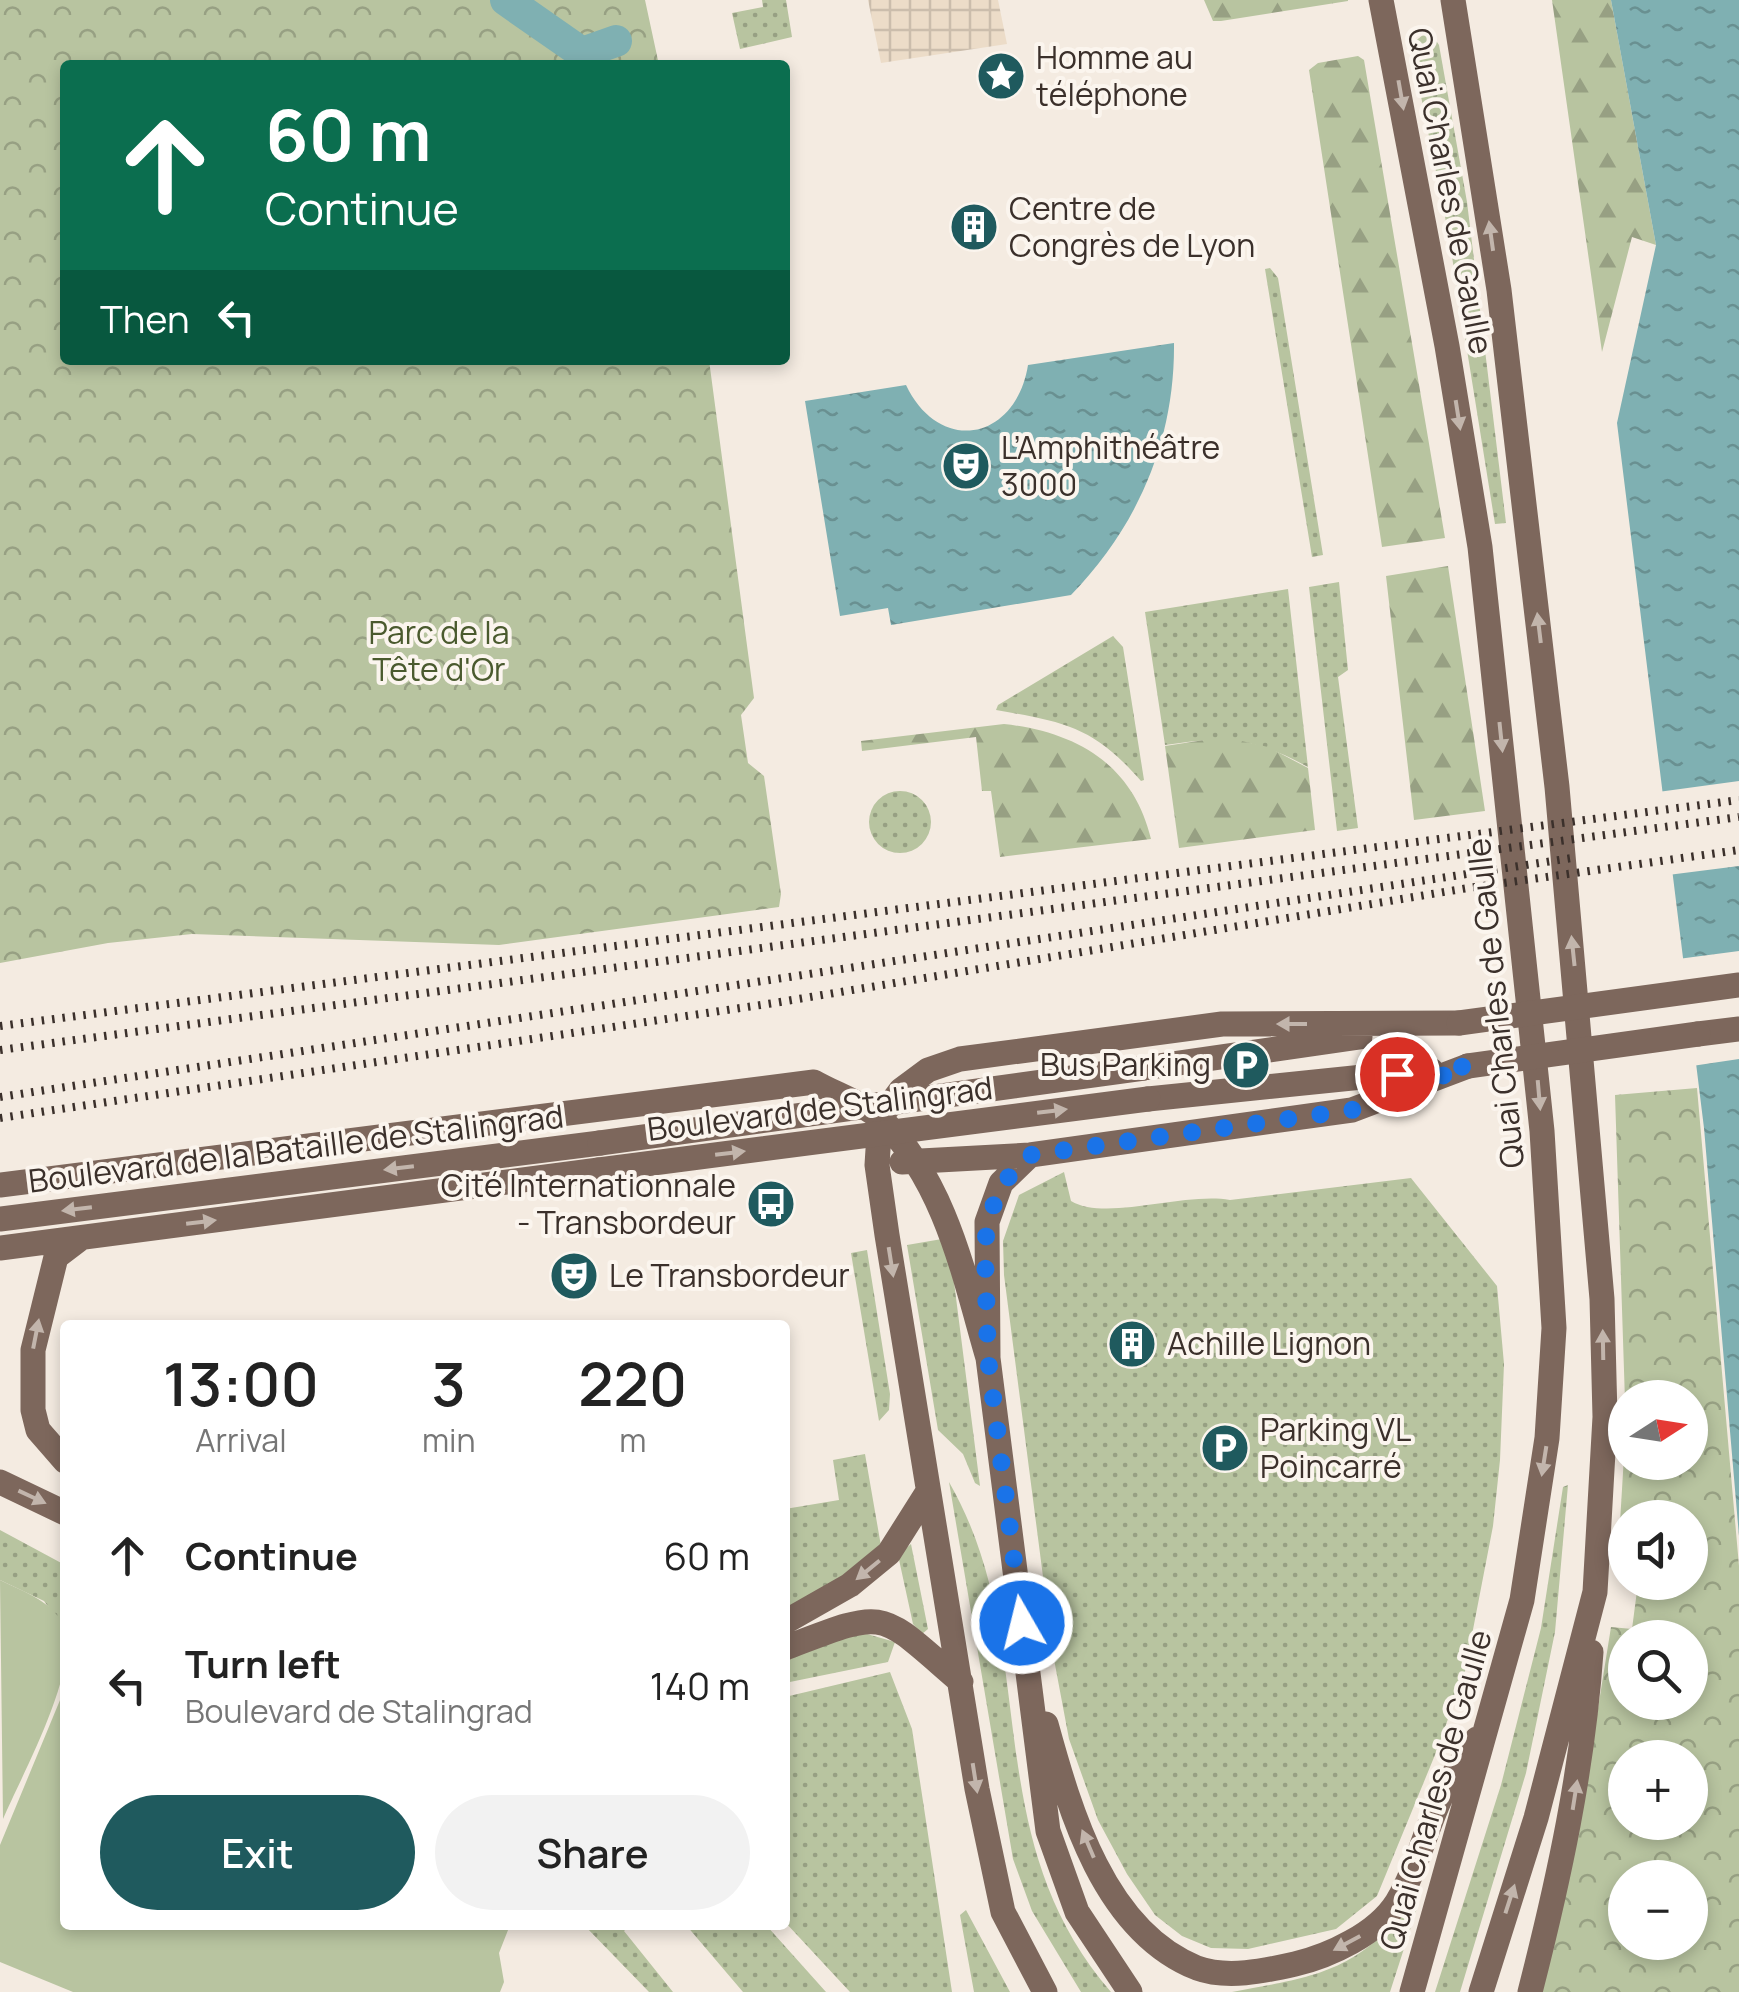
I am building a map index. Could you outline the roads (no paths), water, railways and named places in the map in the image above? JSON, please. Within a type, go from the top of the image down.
[{"type":"main road","name":"Quai Charles de Gaulle","points":[[1381,0],[1436,287],[1480,547],[1542,1130],[1554,1328],[1547,1438],[1522,1600],[1412,1992]]},
{"type":"main road","name":"Quai Charles de Gaulle","points":[[1453,0],[1501,310],[1582,1032],[1604,1378],[1602,1512],[1595,1592],[1536,1818],[1480,1992]]},
{"type":"main road","points":[[1045,1992],[1003,1912],[927,1493],[877,1165],[880,1118],[901,1090],[928,1070],[960,1058],[1222,1024],[1459,1022],[1739,985]]},
{"type":"main road","name":"Boulevard de Stalingrad","points":[[600,1143],[1459,1022]]},
{"type":"main road","points":[[877,1165],[1030,1155],[1352,1110],[1468,1066],[1739,1029]]},
{"type":"main road","name":"Boulevard de Stalingrad","points":[[598,1170],[1148,1099],[1468,1066]]},
{"type":"main road","points":[[0,1185],[814,1082],[880,1118],[914,1160],[948,1226],[988,1358]]},
{"type":"main road","name":"Boulevard de la Bataille de Stalingrad","points":[[0,1219],[600,1143]]},
{"type":"main road","points":[[1030,1155],[1002,1184],[987,1222],[988,1358],[1038,1770],[1057,1862],[1077,1912],[1130,1992]]},
{"type":"main road","name":"Boulevard de la Bataille de Stalingrad","points":[[0,1248],[598,1170]]},
{"type":"main road","points":[[60,1456],[38,1430],[33,1410],[32,1350],[56,1257],[81,1238]]},
{"type":"main road","points":[[0,1482],[60,1511]]},
{"type":"main road","points":[[790,1619],[850,1585],[889,1553],[927,1493]]},
{"type":"main road","points":[[1530,1992],[1565,1854],[1586,1722],[1595,1592]]},
{"type":"main road","points":[[790,1646],[856,1620],[886,1620],[960,1682]]},
{"type":"main road","points":[[1026,1654],[1057,1766],[1089,1849],[1112,1894],[1139,1928],[1169,1953],[1199,1969],[1231,1974],[1299,1963],[1335,1950],[1363,1934],[1396,1904],[1442,1793],[1491,1718]]},
{"type":"water","points":[[1611,0],[1739,0],[1739,1536],[1704,1128],[1617,423],[1656,245]]},
{"type":"water","name":"L’Amphithéâtre 3000","points":[[1174,343],[1168,414],[1148,480],[1116,540],[1071,595],[891,625],[888,608],[840,616],[805,401],[906,385],[921,408],[938,422],[956,430],[975,430],[993,423],[1009,410],[1021,390],[1028,365]]},
{"type":"waterway","points":[[506,0],[582,53],[616,41]]},
{"type":"railway","points":[[0,1026],[1739,800]]},
{"type":"railway","points":[[0,1050],[1739,817]]},
{"type":"railway","points":[[0,1118],[774,1003],[1468,888],[1739,850]]},
{"type":"railway","points":[[0,1097],[1572,858]]},
{"type":"place","name":"Homme au téléphone","points":[[1001,76]]},
{"type":"place","name":"Centre de Congrès de Lyon","points":[[974,227]]},
{"type":"place","name":"L’Amphithéâtre 3000","points":[[966,466]]},
{"type":"place","name":"Bus Parking","points":[[1246,1065]]},
{"type":"place","name":"Cité Internationnale - Transbordeur","points":[[771,1204]]},
{"type":"place","name":"Le Transbordeur","points":[[574,1276]]},
{"type":"place","name":"Achille Lignon","points":[[1132,1344]]},
{"type":"place","name":"Parking VL Poincarré","points":[[1225,1448]]},
{"type":"park label","name":"Parc de la Tête d'Or","points":[[439,652]]}]
